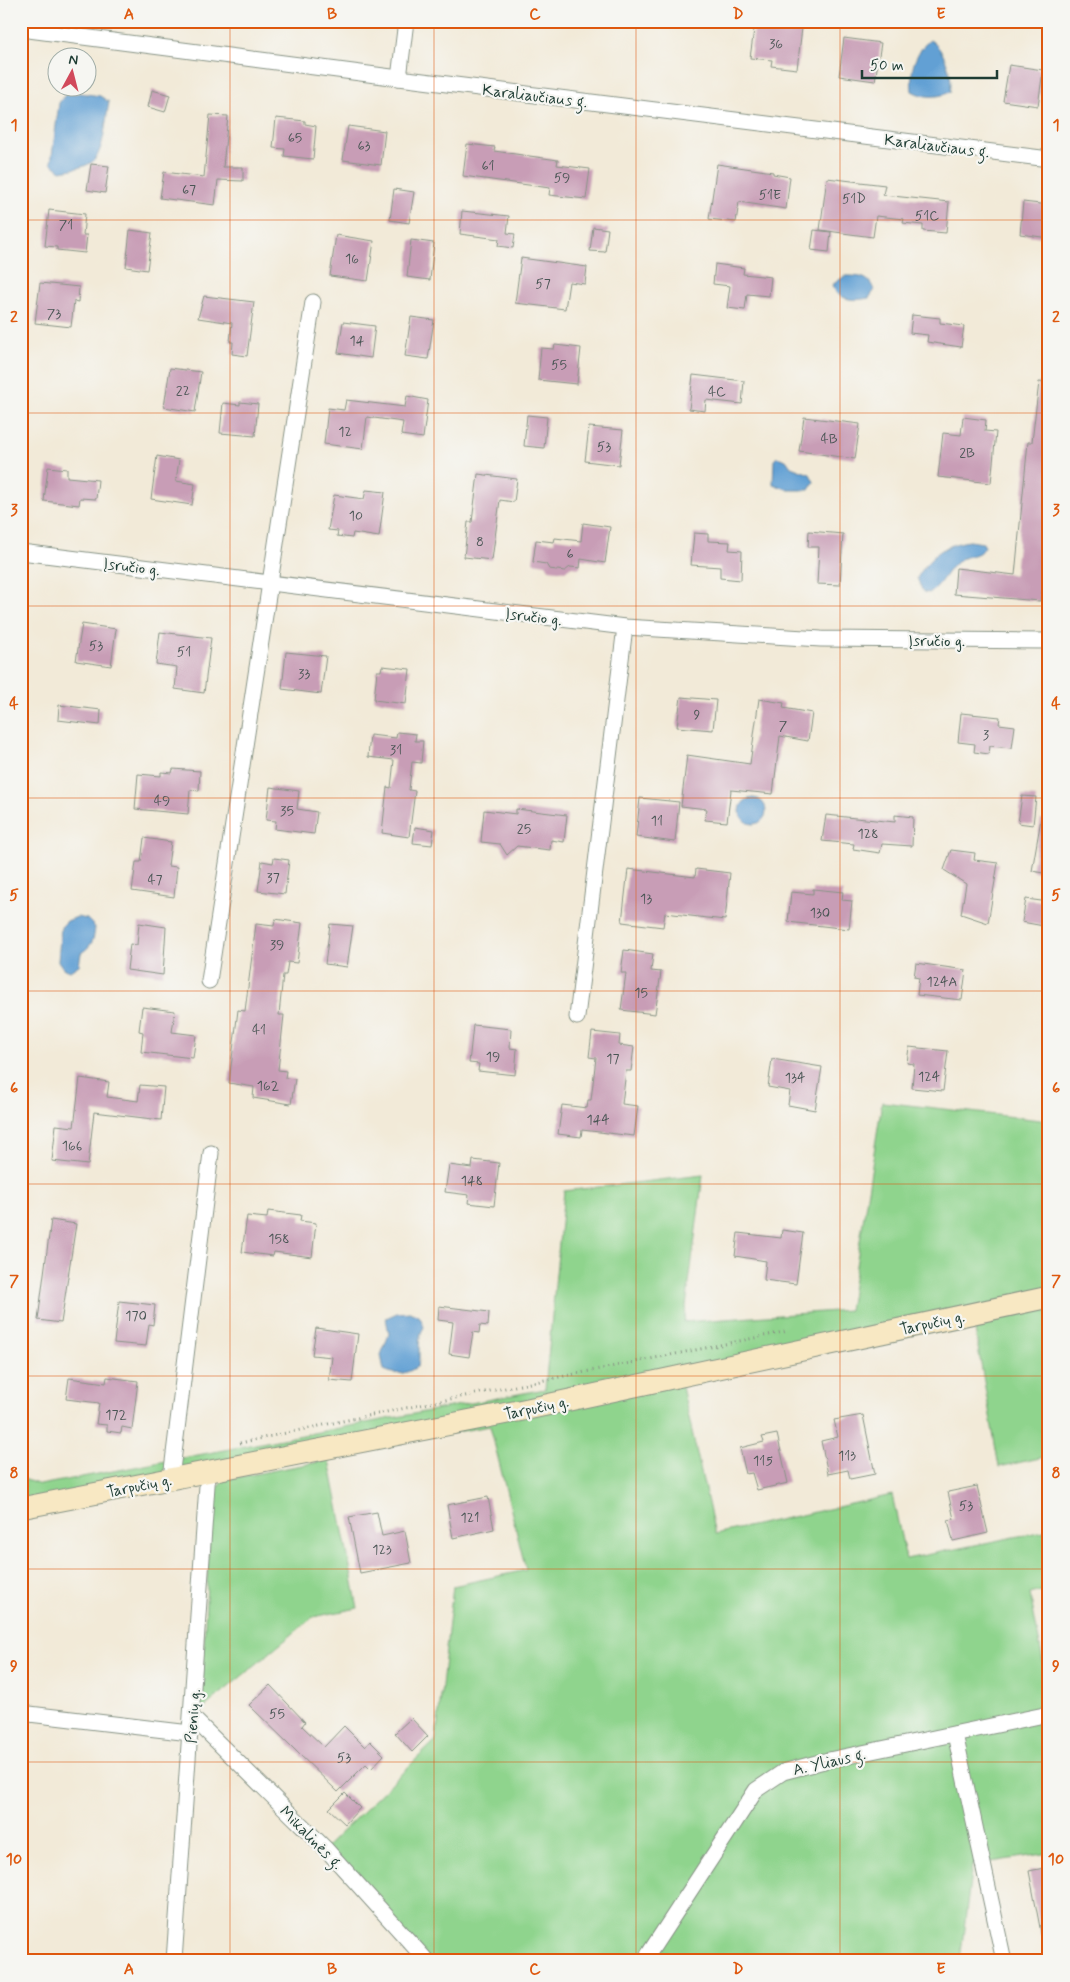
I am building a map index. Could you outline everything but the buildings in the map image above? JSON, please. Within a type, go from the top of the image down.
[{"type":"main road","name":"Tarpučių g.","points":[[21,1508],[680,1378],[1049,1297]]},
{"type":"street","points":[[399,78],[406,21]]},
{"type":"street","name":"Karaliaučiaus g.","points":[[21,28],[52,27],[399,78],[1049,159]]},
{"type":"street","points":[[209,981],[313,302]]},
{"type":"street","name":"Įsručio g.","points":[[21,552],[625,627],[821,639],[1049,641]]},
{"type":"street","points":[[577,1016],[625,627]]},
{"type":"street","points":[[171,1478],[211,1153]]},
{"type":"street","name":"Pienių g.","points":[[174,1961],[208,1471]]},
{"type":"street","points":[[21,1712],[190,1733]]},
{"type":"street","name":"A. Yliaus g.","points":[[644,1961],[756,1790],[784,1772],[1049,1714]]},
{"type":"street","name":"Mikalinės g.","points":[[192,1717],[325,1848],[427,1961]]},
{"type":"street","points":[[955,1734],[1004,1961]]},
{"type":"path","points":[[231,1446],[346,1420],[526,1386],[796,1329]]},
{"type":"path","points":[[21,1486],[31,1484]]},
{"type":"green space","points":[[1049,732],[1049,776],[1043,775]]},
{"type":"green space","points":[[882,1102],[1049,1121],[1049,1456],[999,1467],[972,1313],[680,1378],[715,1534],[892,1495],[906,1559],[1049,1530],[1049,1589],[1030,1594],[1049,1694],[1049,1853],[972,1865],[960,1961],[427,1961],[325,1848],[436,1740],[453,1586],[526,1570],[490,1426],[21,1508],[21,1478],[40,1485],[545,1389],[564,1191],[703,1175],[684,1322],[849,1310]]},
{"type":"green space","points":[[329,1460],[358,1608],[313,1617],[201,1710],[211,1496],[223,1480]]},
{"type":"water","points":[[930,40],[940,49],[944,56],[951,78],[950,92],[936,96],[921,95],[912,91],[914,63],[920,51]]},
{"type":"water","points":[[98,96],[109,102],[102,143],[96,158],[81,167],[61,171],[51,163],[59,103],[63,98],[98,98]]},
{"type":"water","points":[[845,276],[859,277],[867,280],[874,291],[869,298],[848,299],[843,297],[832,285]]},
{"type":"water","points":[[777,457],[786,460],[791,467],[810,474],[814,482],[809,490],[789,490],[773,484],[774,460]]},
{"type":"water","points":[[970,541],[983,543],[985,547],[975,555],[958,561],[933,590],[929,593],[923,592],[917,578],[927,563],[945,548]]},
{"type":"water","points":[[753,798],[762,802],[766,811],[762,820],[753,824],[744,820],[740,811],[744,802]]},
{"type":"water","points":[[77,917],[87,919],[95,927],[95,932],[88,948],[81,953],[79,965],[70,971],[63,968],[58,961],[61,927],[67,921]]},
{"type":"water","points":[[410,1312],[420,1317],[424,1327],[419,1341],[418,1366],[402,1373],[384,1370],[381,1355],[389,1334],[386,1318],[397,1313]]}]
